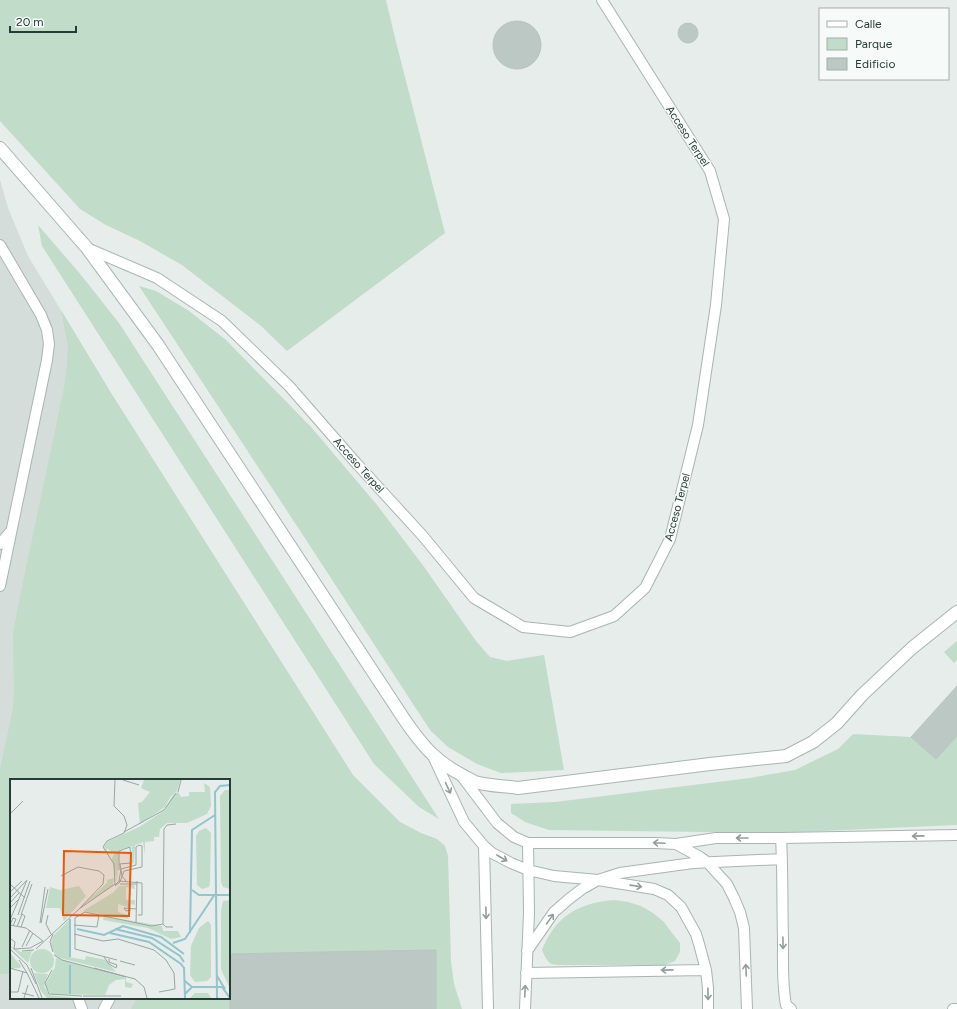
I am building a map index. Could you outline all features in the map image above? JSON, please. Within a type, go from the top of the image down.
[{"type":"street","points":[[0,148],[87,248],[158,344],[404,720],[418,739],[443,763],[475,782],[518,788],[786,756],[812,742],[837,723],[862,695],[912,648],[957,612]]},
{"type":"lane","name":"Acceso Terpel","points":[[87,248],[157,278],[222,321],[289,386],[357,464],[422,535],[474,598],[523,627],[570,632],[614,616],[645,588],[670,539],[698,425],[716,305],[724,219],[710,171],[602,0]]},
{"type":"lane","points":[[0,245],[41,315],[48,330],[49,344],[47,360],[0,586]]},
{"type":"lane","points":[[0,544],[12,529]]},
{"type":"lane","points":[[432,754],[464,822],[484,846],[492,853],[528,870],[554,876],[598,880],[654,888],[668,895],[681,907],[696,934],[706,970],[708,1009]]},
{"type":"lane","points":[[458,773],[497,823],[514,837],[528,843],[676,844],[716,838],[957,835]]},
{"type":"lane","points":[[781,838],[783,960],[788,1008]]},
{"type":"lane","points":[[525,1009],[529,913],[528,843]]},
{"type":"lane","points":[[676,844],[707,862],[726,884],[734,898],[740,912],[744,928],[747,1009]]},
{"type":"lane","points":[[484,846],[488,1009]]},
{"type":"lane","points":[[527,951],[554,912],[568,899],[598,880],[620,873],[707,862],[782,859]]},
{"type":"lane","points":[[526,973],[706,970]]},
{"type":"lane","points":[[78,999],[82,1009]]},
{"type":"lane","points":[[104,1009],[109,999]]},
{"type":"shaded area","points":[[0,180],[8,208],[28,256],[108,388],[11,779],[10,779],[10,999],[230,999],[230,863],[322,952],[436,950],[436,1009],[0,1009]]},
{"type":"green space","points":[[0,0],[386,0],[445,233],[287,351],[260,325],[182,265],[140,241],[106,225],[80,209],[0,121]]},
{"type":"green space","points":[[38,225],[81,275],[119,323],[439,819],[419,807],[374,764],[42,246]]},
{"type":"green space","points":[[139,286],[156,291],[189,311],[226,340],[311,427],[377,505],[422,564],[476,641],[490,657],[507,661],[544,655],[564,770],[501,773],[477,764],[448,747],[430,730]]},
{"type":"green space","points":[[61,310],[108,388],[353,775],[400,822],[421,833],[437,839],[445,846],[448,856],[451,961],[454,984],[462,1009],[436,1009],[436,951],[230,954],[230,779],[10,779],[10,974],[0,974],[0,770],[13,708],[13,634],[64,388],[68,346]]},
{"type":"green space","points":[[957,641],[957,660],[954,663],[944,652]]},
{"type":"green space","points":[[853,734],[911,737],[936,759],[957,736],[957,825],[777,833],[549,830],[525,822],[511,813],[511,804],[555,802],[750,778],[795,770],[838,749]]},
{"type":"green space","points":[[614,900],[641,906],[664,922],[680,943],[680,952],[675,961],[664,965],[561,965],[548,962],[542,950],[548,938],[561,920],[577,909],[594,903]]},
{"type":"green space","points":[[136,999],[230,999],[230,1009],[131,1009]]},
{"type":"building","points":[[512,21],[522,21],[534,28],[541,40],[541,50],[534,62],[522,69],[512,69],[504,65],[497,58],[493,50],[493,40],[497,32],[504,25]]},
{"type":"building","points":[[688,23],[695,26],[698,33],[695,40],[688,43],[681,40],[678,33],[681,26]]},
{"type":"building","points":[[957,686],[957,736],[936,759],[911,737]]},
{"type":"building","points":[[436,950],[436,1009],[230,1009],[230,954]]}]
